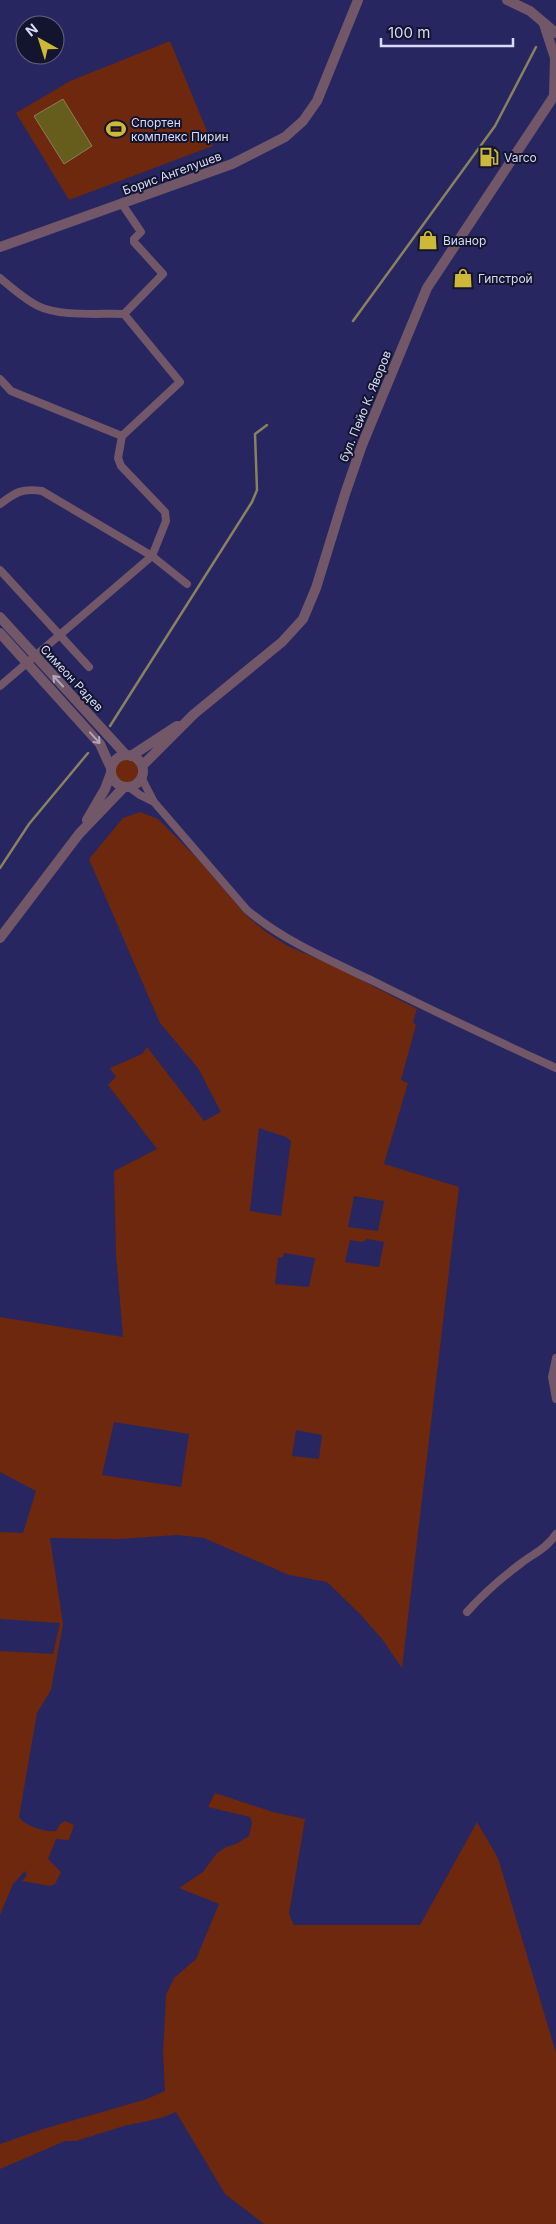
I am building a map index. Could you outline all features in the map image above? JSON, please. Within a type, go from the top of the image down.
[{"type":"street","name":"Борис Ангелушев","points":[[0,247],[232,164],[266,148],[297,126],[317,101],[358,0]]},
{"type":"street","points":[[507,0],[530,11],[556,33]]},
{"type":"street","points":[[544,24],[556,27]]},
{"type":"street","points":[[544,24],[555,58],[555,95]]},
{"type":"street","name":"бул. Пейо К. Яворов","points":[[128,755],[194,714],[282,642],[303,620],[316,588],[344,494],[362,445],[427,288],[555,95]]},
{"type":"street","points":[[0,278],[14,290],[39,306],[69,313],[124,314],[163,274],[134,242],[134,239],[141,232],[122,204]]},
{"type":"street","points":[[0,686],[58,634],[152,556],[166,521],[165,512],[121,466],[118,458],[122,436],[180,382],[124,314]]},
{"type":"street","points":[[0,379],[11,391],[122,436]]},
{"type":"street","points":[[0,504],[16,491],[42,490],[152,556],[187,584]]},
{"type":"street","points":[[0,570],[89,667]]},
{"type":"street","name":"Симеон Радев","points":[[0,617],[31,659],[100,744],[111,770]]},
{"type":"street","name":"Симеон Радев","points":[[0,633],[31,659],[128,755]]},
{"type":"street","name":"бул. Пейо К. Яворов","points":[[142,772],[194,714]]},
{"type":"street","points":[[0,938],[79,834],[105,788],[116,759],[128,755],[136,758],[154,802],[247,910],[278,934],[403,996],[556,1068]]},
{"type":"street","points":[[111,770],[114,781],[154,802]]},
{"type":"street","points":[[79,834],[127,787],[134,785],[142,772]]},
{"type":"street","points":[[556,1358],[552,1377],[556,1399]]},
{"type":"street","points":[[467,1612],[483,1594],[522,1563],[548,1547],[556,1534]]},
{"type":"shaded area","name":"Спортен комплекс Пирин","points":[[170,41],[213,146],[69,200],[16,113],[70,81]]},
{"type":"shaded area","points":[[63,99],[92,146],[64,164],[34,116]]},
{"type":"shaded area","points":[[126,759],[135,762],[138,771],[135,780],[126,783],[117,780],[114,771],[117,762]]},
{"type":"shaded area","points":[[140,812],[158,819],[196,857],[245,914],[266,932],[288,946],[340,969],[417,1009],[413,1022],[416,1025],[401,1080],[408,1083],[384,1164],[459,1187],[402,1668],[382,1639],[360,1614],[327,1582],[289,1575],[204,1538],[178,1535],[118,1539],[50,1538],[63,1624],[51,1690],[37,1713],[19,1817],[26,1824],[47,1831],[56,1831],[60,1824],[65,1821],[74,1825],[69,1840],[56,1839],[48,1859],[61,1872],[55,1884],[50,1886],[22,1881],[27,1875],[25,1871],[13,1884],[0,1915],[0,1651],[53,1654],[60,1623],[0,1619],[0,1532],[23,1533],[36,1491],[0,1472],[0,1317],[123,1337],[116,1254],[114,1171],[157,1149],[108,1085],[116,1077],[110,1068],[142,1054],[147,1047],[204,1121],[221,1112],[198,1068],[160,1023],[89,859],[123,818]],"holes":[[[259,1128],[286,1137],[291,1141],[281,1216],[250,1211]],[[354,1196],[384,1201],[378,1231],[348,1227]],[[367,1239],[384,1242],[379,1267],[345,1262],[350,1240],[363,1242]],[[284,1253],[315,1258],[309,1287],[275,1284],[278,1258],[283,1257]],[[114,1422],[189,1434],[181,1487],[102,1475]],[[296,1430],[322,1435],[319,1459],[292,1456]]]},
{"type":"shaded area","points":[[215,1793],[273,1812],[305,1819],[289,1914],[294,1925],[420,1925],[477,1822],[498,1858],[556,2053],[556,2224],[264,2224],[225,2194],[176,2112],[161,2118],[124,2126],[76,2141],[65,2141],[0,2169],[0,2144],[43,2129],[147,2099],[165,2091],[163,2054],[166,1995],[174,1978],[196,1959],[219,1904],[179,1888],[203,1872],[217,1853],[249,1836],[252,1823],[250,1817],[208,1807]]},
{"type":"waterway","points":[[353,321],[495,126],[536,47]]},
{"type":"waterway","points":[[110,726],[252,502],[257,490],[255,434],[267,425]]},
{"type":"waterway","points":[[0,868],[29,824],[88,753]]},
{"type":"place","name":"Спортен комплекс Пирин","points":[[116,129]]},
{"type":"place","name":"Varco","points":[[489,157]]},
{"type":"place","name":"Вианор","points":[[428,240]]},
{"type":"place","name":"Гипстрой","points":[[463,278]]}]
